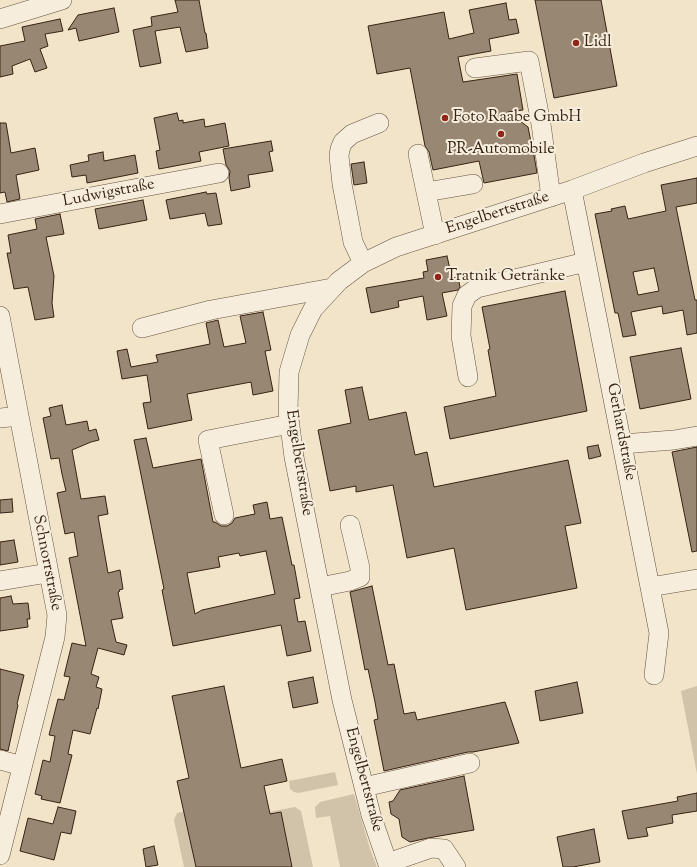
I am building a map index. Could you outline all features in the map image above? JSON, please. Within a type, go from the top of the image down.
[{"type":"street","points":[[0,19],[62,0]]},
{"type":"street","points":[[475,68],[529,60],[541,124],[551,197]]},
{"type":"street","points":[[363,262],[353,242],[342,184],[340,149],[343,142],[352,134],[379,123]]},
{"type":"street","name":"Engelbertstraße","points":[[388,865],[371,815],[342,700],[294,457],[288,411],[289,372],[300,335],[313,309],[338,281],[363,262],[396,247],[572,190],[644,163],[697,146]]},
{"type":"street","points":[[418,154],[435,234]]},
{"type":"street","name":"Ludwigstraße","points":[[0,214],[219,173]]},
{"type":"street","points":[[426,192],[473,184]]},
{"type":"street","name":"Gerhardstraße","points":[[572,190],[659,633],[654,675]]},
{"type":"street","points":[[468,377],[461,336],[462,306],[467,295],[477,288],[586,262]]},
{"type":"street","points":[[142,328],[211,310],[332,288]]},
{"type":"street","name":"Schnorrstraße","points":[[0,316],[57,615],[55,637],[0,855]]},
{"type":"street","points":[[0,418],[19,416]]},
{"type":"street","points":[[224,516],[208,440],[290,424]]},
{"type":"street","points":[[622,444],[674,440],[697,436]]},
{"type":"street","points":[[320,587],[350,581],[360,577],[360,568],[350,525]]},
{"type":"street","points":[[0,581],[48,572]]},
{"type":"street","points":[[650,586],[697,579]]},
{"type":"street","points":[[0,760],[22,766]]},
{"type":"street","points":[[364,787],[470,763]]},
{"type":"street","points":[[388,865],[431,848],[444,849],[456,867]]},
{"type":"shaded area","points":[[697,686],[697,774],[681,691]]},
{"type":"shaded area","points":[[335,772],[338,785],[298,793],[290,789],[289,781]]},
{"type":"shaded area","points":[[354,794],[370,849],[377,867],[340,867],[330,816],[316,818],[315,807],[320,802]]},
{"type":"shaded area","points":[[240,799],[185,816],[196,867],[184,867],[174,820],[177,813]]},
{"type":"shaded area","points":[[295,807],[301,811],[313,867],[292,867],[281,812],[270,814],[269,812]]},
{"type":"building","points":[[175,0],[199,0],[208,48],[186,52],[180,27],[155,31],[161,63],[140,67],[133,30],[152,26],[151,17],[178,12]]},
{"type":"building","name":"Lidl","points":[[535,0],[601,0],[617,86],[554,98]]},
{"type":"building","points":[[506,3],[509,20],[516,19],[519,33],[489,39],[491,51],[458,57],[463,82],[517,74],[523,110],[508,112],[528,127],[537,173],[484,183],[479,161],[433,170],[429,152],[425,146],[410,68],[377,74],[368,26],[444,12],[449,39],[474,33],[469,10]]},
{"type":"building","points":[[114,8],[119,32],[79,41],[76,28],[68,30],[78,15]]},
{"type":"building","points":[[60,19],[63,31],[45,34],[48,46],[40,49],[47,68],[35,72],[30,59],[12,66],[13,74],[0,77],[0,46],[25,41],[22,27]]},
{"type":"building","points":[[177,113],[179,121],[183,120],[183,123],[204,119],[205,127],[225,123],[229,146],[199,152],[201,161],[159,169],[156,151],[160,150],[154,118]]},
{"type":"building","points":[[0,123],[6,123],[11,153],[35,148],[39,170],[16,175],[20,199],[7,202],[5,192],[0,193]]},
{"type":"building","points":[[271,141],[273,151],[269,152],[273,171],[248,175],[250,187],[231,191],[229,178],[230,171],[226,165],[223,149]]},
{"type":"building","points":[[103,152],[104,161],[135,155],[138,173],[87,183],[86,175],[72,177],[70,165],[89,161],[88,155]]},
{"type":"building","points":[[364,162],[367,183],[354,185],[351,164]]},
{"type":"building","points":[[697,178],[697,203],[676,207],[695,300],[697,300],[697,333],[687,335],[683,310],[663,314],[662,306],[631,312],[636,335],[623,337],[618,313],[615,313],[595,214],[612,211],[611,209],[625,206],[628,219],[666,211],[661,185]],"holes":[[[654,268],[659,291],[638,295],[633,272]]]},
{"type":"building","points":[[206,192],[207,194],[216,193],[222,224],[208,226],[205,213],[170,219],[166,200]]},
{"type":"building","points":[[143,200],[147,220],[99,229],[95,209]]},
{"type":"building","points":[[60,214],[64,234],[46,237],[54,276],[52,303],[54,317],[35,320],[28,287],[14,289],[7,253],[11,253],[8,235],[37,229],[35,219]]},
{"type":"building","points":[[447,256],[452,278],[458,277],[460,287],[458,290],[442,293],[447,316],[427,320],[423,296],[398,301],[399,307],[371,313],[366,288],[424,278],[423,272],[428,271],[426,260]]},
{"type":"building","points":[[565,291],[587,411],[450,439],[444,407],[496,396],[488,350],[490,349],[482,307]]},
{"type":"building","points":[[263,312],[271,350],[265,351],[273,391],[253,395],[251,382],[187,394],[192,420],[148,429],[143,403],[151,402],[147,375],[122,379],[117,351],[127,349],[131,367],[158,362],[156,355],[210,344],[206,323],[218,320],[224,347],[246,343],[240,316]]},
{"type":"building","points":[[681,348],[691,399],[640,409],[630,357]]},
{"type":"building","points":[[362,387],[369,420],[406,412],[415,455],[427,452],[434,487],[568,460],[581,523],[565,526],[577,588],[466,610],[454,548],[407,558],[393,485],[356,492],[356,486],[330,491],[318,430],[351,423],[345,390]]},
{"type":"building","points":[[62,405],[66,425],[87,421],[89,431],[96,429],[99,440],[72,450],[81,499],[105,496],[108,514],[98,516],[108,573],[120,570],[123,589],[119,590],[120,591],[118,592],[123,618],[111,620],[116,642],[127,645],[124,655],[98,648],[91,674],[99,677],[96,687],[102,689],[98,709],[97,708],[90,734],[73,730],[68,754],[72,755],[60,803],[41,799],[42,796],[35,794],[43,760],[50,762],[55,736],[49,735],[58,699],[64,700],[70,677],[64,676],[72,643],[86,646],[69,558],[78,556],[74,532],[65,534],[57,493],[66,491],[59,458],[51,459],[43,418],[51,416],[49,408]]},
{"type":"building","points":[[146,438],[153,468],[201,459],[213,522],[221,526],[227,526],[232,523],[235,518],[255,514],[253,505],[267,502],[270,519],[282,517],[292,565],[294,565],[300,598],[294,599],[298,622],[305,621],[311,651],[287,656],[281,625],[173,646],[162,590],[164,589],[134,440]],"holes":[[[266,551],[275,594],[202,610],[195,614],[187,573],[220,567],[218,557],[239,553],[240,556]]]},
{"type":"building","points":[[598,445],[601,456],[589,459],[587,447]]},
{"type":"building","points":[[697,447],[697,551],[692,552],[672,452]]},
{"type":"building","points":[[12,499],[13,512],[0,513],[0,500]]},
{"type":"building","points":[[14,540],[18,562],[0,565],[0,542]]},
{"type":"building","points":[[372,586],[388,665],[394,664],[404,714],[415,712],[417,720],[505,702],[519,743],[468,752],[384,771],[374,720],[378,719],[375,702],[368,669],[365,670],[350,592]]},
{"type":"building","points":[[11,596],[13,604],[28,603],[30,619],[27,619],[28,627],[0,631],[0,598]]},
{"type":"building","points":[[0,669],[24,675],[8,751],[0,749]]},
{"type":"building","points":[[313,677],[318,703],[293,708],[288,682]]},
{"type":"building","points":[[577,682],[583,713],[540,721],[535,691]]},
{"type":"building","points":[[224,686],[241,768],[282,759],[287,781],[264,786],[270,814],[281,812],[292,867],[196,867],[177,781],[189,778],[172,696]]},
{"type":"building","points":[[464,776],[474,830],[410,842],[402,837],[399,819],[391,814],[389,802],[393,801],[400,790]]},
{"type":"building","points":[[697,793],[697,811],[672,815],[673,823],[646,828],[648,836],[628,839],[622,811],[678,801],[677,797]]},
{"type":"building","points":[[58,807],[76,811],[71,834],[61,832],[54,860],[20,851],[28,818],[53,824]]},
{"type":"building","points":[[594,829],[600,862],[573,867],[563,867],[557,837]]},
{"type":"building","points":[[154,846],[158,865],[146,867],[143,849]]},
{"type":"place","name":"Lidl","points":[[576,43]]},
{"type":"place","name":"Foto Raabe GmbH","points":[[445,118]]},
{"type":"place","name":"PR-Automobile","points":[[501,134]]},
{"type":"place","name":"Tratnik Getränke","points":[[438,277]]}]
